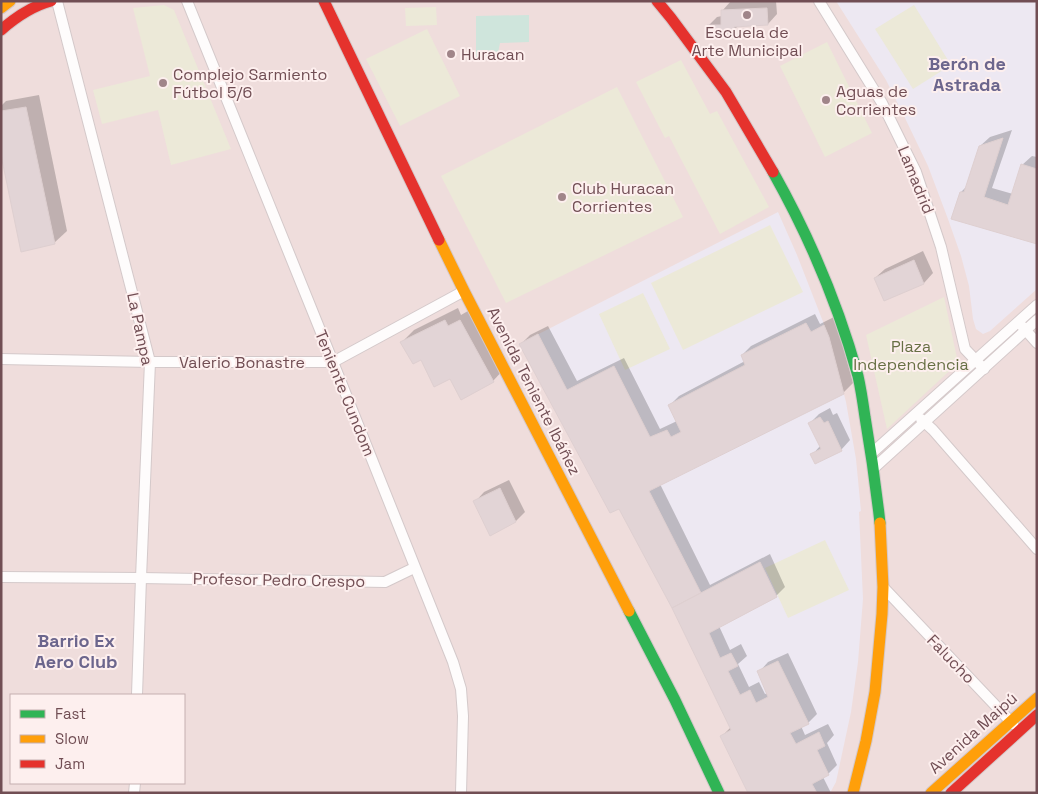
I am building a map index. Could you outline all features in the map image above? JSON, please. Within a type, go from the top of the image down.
[{"type":"main road","points":[[1,8],[10,1]]},
{"type":"main road","points":[[1,30],[29,9],[51,1]]},
{"type":"main road","name":"Avenida Teniente Ibáñez","points":[[324,1],[464,291],[675,700],[718,793]]},
{"type":"main road","points":[[656,1],[671,18],[726,92],[793,207],[809,240],[836,308],[858,377],[874,468],[880,524],[883,587],[874,692],[866,741],[852,793]]},
{"type":"main road","name":"Avenida Maipú","points":[[932,792],[1037,698]]},
{"type":"main road","name":"Avenida Maipú","points":[[951,793],[1037,715]]},
{"type":"street","name":"La Pampa","points":[[58,1],[150,362],[137,694]]},
{"type":"street","name":"Teniente Cundom","points":[[187,1],[453,662],[462,689],[461,793]]},
{"type":"street","name":"Lamadrid","points":[[819,1],[882,103],[916,172],[941,247],[965,349],[984,368]]},
{"type":"street","name":"Valerio Bonastre","points":[[1,359],[150,362],[333,362],[464,291]]},
{"type":"street","points":[[874,468],[984,368],[1022,326],[1037,306]]},
{"type":"street","points":[[872,453],[975,359],[1022,326],[1037,320]]},
{"type":"street","points":[[1022,326],[1037,342]]},
{"type":"street","points":[[916,414],[933,430],[1037,548]]},
{"type":"street","name":"Profesor Pedro Crespo","points":[[1,577],[385,582],[414,568]]},
{"type":"street","name":"Falucho","points":[[883,587],[1019,731]]},
{"type":"shaded area","points":[[1,1],[1037,1],[1037,793],[1,793]]},
{"type":"shaded area","points":[[836,1],[1037,1],[1037,289],[990,331],[983,334],[976,329],[969,286],[961,256],[928,166],[886,80]]},
{"type":"shaded area","points":[[529,15],[529,42],[500,43],[496,55],[476,58],[476,16]]},
{"type":"shaded area","points":[[778,212],[829,337],[846,402],[856,459],[861,511],[859,512],[863,599],[858,662],[851,712],[836,782],[830,793],[748,793],[720,736],[731,730],[672,608],[619,509],[610,513],[519,344]]},
{"type":"green space","name":"Complejo Sarmiento Fútbol 5/6","points":[[164,5],[174,10],[231,149],[171,165],[158,110],[102,124],[93,90],[150,76],[133,8]]},
{"type":"green space","points":[[914,5],[951,65],[913,89],[875,29]]},
{"type":"green space","points":[[436,7],[437,25],[406,26],[405,8]]},
{"type":"green space","points":[[427,29],[460,96],[400,126],[366,59]]},
{"type":"green space","name":"Aguas de Corrientes","points":[[827,42],[872,133],[825,157],[780,66]]},
{"type":"green space","points":[[681,60],[710,114],[717,111],[769,207],[720,234],[669,136],[665,138],[636,82]]},
{"type":"green space","name":"Club Huracan Corrientes","points":[[617,87],[683,217],[506,303],[441,176]]},
{"type":"green space","points":[[770,225],[803,292],[683,350],[651,283]]},
{"type":"green space","points":[[643,293],[670,349],[625,370],[599,314]]},
{"type":"green space","name":"Plaza Independencia","points":[[944,297],[958,363],[887,429],[866,335]]},
{"type":"green space","points":[[825,540],[849,590],[788,618],[765,568]]},
{"type":"building","name":"Escuela de Arte Municipal","points":[[767,8],[768,25],[734,27],[734,33],[708,35],[707,25],[721,25],[721,10]]},
{"type":"building","points":[[26,107],[55,244],[21,252],[1,155],[1,111]]},
{"type":"building","points":[[1003,138],[984,197],[1008,205],[1021,164],[1037,169],[1037,244],[951,219],[960,192],[964,192],[979,146]]},
{"type":"building","points":[[914,260],[924,284],[884,301],[874,278]]},
{"type":"building","points":[[445,320],[448,326],[460,320],[494,382],[461,400],[450,379],[434,387],[421,360],[413,364],[400,342]]},
{"type":"building","points":[[806,323],[811,332],[824,325],[844,394],[649,491],[701,593],[672,608],[619,509],[610,513],[519,344],[538,334],[567,390],[614,366],[650,437],[667,430],[671,437],[681,432],[668,405],[745,365],[741,355]]},
{"type":"building","points":[[820,417],[824,423],[828,421],[842,451],[815,464],[810,454],[821,449],[808,423]]},
{"type":"building","points":[[500,488],[516,522],[490,536],[473,501]]},
{"type":"building","points":[[760,562],[777,597],[709,633],[720,658],[731,653],[738,666],[728,671],[740,695],[750,690],[756,703],[768,697],[757,671],[778,661],[809,724],[790,733],[796,744],[819,732],[825,746],[817,750],[829,775],[812,784],[817,793],[748,793],[720,736],[731,730],[672,608]]},
{"type":"traffic: fast","points":[[773,172],[799,221],[821,271],[850,349],[861,391],[880,523]]},
{"type":"traffic: fast","points":[[629,611],[675,700],[719,793]]},
{"type":"traffic: slow","points":[[1,8],[10,1]]},
{"type":"traffic: slow","points":[[439,240],[629,611]]},
{"type":"traffic: slow","points":[[853,793],[866,741],[875,692],[883,587],[880,523]]},
{"type":"traffic: slow","points":[[931,793],[1037,698]]},
{"type":"traffic: jam","points":[[1,30],[24,12],[51,1]]},
{"type":"traffic: jam","points":[[324,1],[439,240]]},
{"type":"traffic: jam","points":[[657,1],[726,92],[773,172]]},
{"type":"traffic: jam","points":[[951,793],[1037,715]]},
{"type":"place","name":"Escuela de Arte Municipal","points":[[747,15]]},
{"type":"place","name":"Huracan","points":[[451,54]]},
{"type":"place","name":"Complejo Sarmiento Fútbol 5/6","points":[[163,83]]},
{"type":"place","name":"Aguas de Corrientes","points":[[826,100]]},
{"type":"place","name":"Club Huracan Corrientes","points":[[562,197]]},
{"type":"district","name":"Berón de Astrada","points":[[967,73]]},
{"type":"district","name":"Barrio Ex Aero Club","points":[[76,650]]}]
